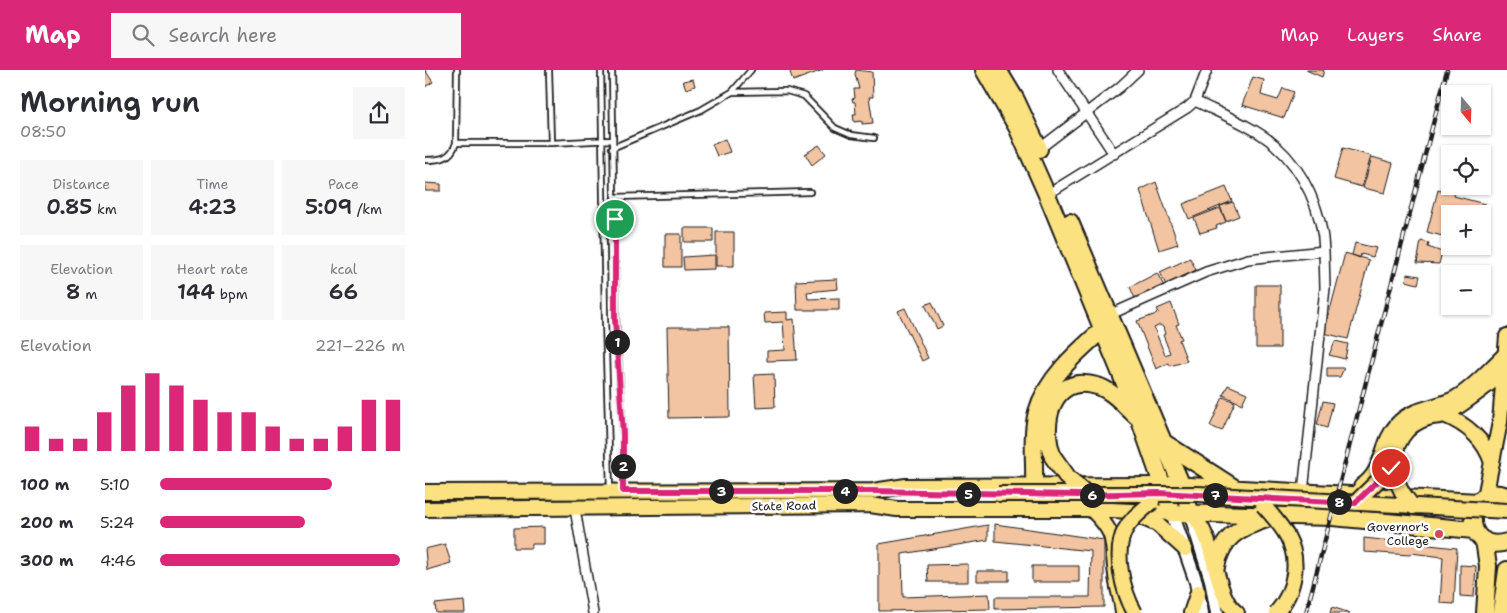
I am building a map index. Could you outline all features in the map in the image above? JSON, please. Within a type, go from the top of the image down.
[{"type":"highway","points":[[984,70],[1017,127],[1105,323],[1162,441],[1182,486],[1191,514]]},
{"type":"highway","points":[[998,70],[1016,100],[1056,189],[1164,485],[1172,513],[1332,517],[1479,535],[1500,544],[1507,542]]},
{"type":"highway","points":[[1034,486],[1034,438],[1037,412],[1044,395],[1063,368],[1105,323]]},
{"type":"highway","points":[[1353,499],[1376,474],[1392,433],[1401,422],[1412,415],[1458,398],[1505,356]]},
{"type":"highway","points":[[1089,502],[1053,457],[1048,438],[1048,416],[1055,399],[1073,386],[1090,384],[1107,390],[1139,418]]},
{"type":"highway","points":[[1162,441],[1235,488]]},
{"type":"highway","points":[[1164,485],[1303,492],[1353,499],[1482,499],[1497,493],[1507,496]]},
{"type":"highway","points":[[1482,499],[1473,510],[1472,520],[1479,535],[1488,566],[1485,613]]},
{"type":"highway","points":[[1216,567],[1218,556],[1225,543],[1236,530],[1278,515]]},
{"type":"highway","points":[[1501,613],[1507,570]]},
{"type":"main road","points":[[1482,499],[1492,463],[1499,422],[1507,336]]},
{"type":"main road","points":[[1353,499],[1391,468],[1397,444],[1403,433],[1420,421],[1444,415],[1503,373]]},
{"type":"main road","points":[[1444,415],[1457,420],[1468,428],[1486,449],[1492,463]]},
{"type":"main road","points":[[1391,468],[1402,492],[1413,507]]},
{"type":"main road","name":"State Road","points":[[425,492],[873,491],[907,486],[1164,485]]},
{"type":"main road","points":[[873,491],[1089,502],[1198,494],[1353,499],[1413,507],[1507,511]]},
{"type":"main road","points":[[870,505],[998,498],[1263,505],[1507,520]]},
{"type":"main road","name":"State Road","points":[[425,509],[870,505],[897,509],[1089,502],[1124,511],[1172,513]]},
{"type":"main road","points":[[1089,502],[1105,522],[1115,542],[1115,574],[1123,613]]},
{"type":"main road","points":[[1135,613],[1123,580],[1122,539],[1133,520],[1152,502]]},
{"type":"main road","points":[[1263,505],[1283,527],[1294,548],[1296,560],[1292,586],[1276,613]]},
{"type":"main road","points":[[1124,511],[1157,524],[1185,549]]},
{"type":"main road","points":[[1172,513],[1198,592],[1202,613]]},
{"type":"main road","points":[[1191,514],[1200,525],[1228,603],[1237,613]]},
{"type":"main road","points":[[1191,514],[1211,580],[1217,613]]},
{"type":"main road","points":[[1191,613],[1198,592]]},
{"type":"street","points":[[1058,70],[1114,154]]},
{"type":"street","points":[[1056,189],[1195,101],[1207,70]]},
{"type":"street","points":[[1039,149],[1134,72]]},
{"type":"street","points":[[1195,101],[1261,136],[1288,159],[1301,177],[1318,215],[1323,233],[1325,288],[1303,492]]},
{"type":"street","points":[[1105,323],[1206,272],[1248,260],[1324,251]]},
{"type":"street","points":[[575,508],[593,613]]},
{"type":"lane","points":[[425,160],[445,158],[454,150],[457,143],[457,70]]},
{"type":"lane","points":[[549,70],[551,143]]},
{"type":"lane","points":[[601,70],[602,140],[617,491]]},
{"type":"lane","points":[[613,70],[612,148],[615,320],[623,434],[617,491]]},
{"type":"lane","points":[[612,148],[695,113],[732,92],[751,70]]},
{"type":"lane","points":[[732,92],[787,91],[804,96],[835,128],[851,136],[875,138]]},
{"type":"lane","points":[[457,143],[551,143],[612,140]]},
{"type":"lane","points":[[614,197],[810,192]]},
{"type":"building","points":[[425,70],[433,82],[425,87]]},
{"type":"building","points":[[792,70],[823,70],[793,81],[790,72]]},
{"type":"building","points":[[856,70],[872,72],[873,97],[869,97],[873,123],[862,124],[862,121],[854,122],[853,114],[856,114],[855,102],[852,99],[855,98],[854,89],[859,89],[855,74]]},
{"type":"building","points":[[1306,70],[1324,70],[1322,77]]},
{"type":"building","points":[[1253,77],[1264,80],[1261,95],[1278,100],[1283,88],[1294,92],[1284,118],[1242,105]]},
{"type":"building","points":[[693,79],[695,86],[686,89],[683,81]]},
{"type":"building","points":[[725,139],[730,152],[717,156],[712,144]]},
{"type":"building","points":[[819,145],[826,154],[812,165],[805,154]]},
{"type":"building","points":[[1343,148],[1371,156],[1362,187],[1334,179]]},
{"type":"building","points":[[1372,157],[1393,163],[1385,193],[1363,188]]},
{"type":"building","points":[[1156,182],[1178,244],[1159,250],[1140,190]]},
{"type":"building","points":[[425,183],[441,184],[441,191],[425,191]]},
{"type":"building","points":[[1226,187],[1232,201],[1189,219],[1183,204]]},
{"type":"building","points":[[1438,190],[1441,191],[1441,195],[1454,195],[1485,205],[1441,205],[1441,236],[1427,232]]},
{"type":"building","points":[[1233,202],[1239,216],[1226,221],[1220,206]]},
{"type":"building","points":[[1220,208],[1226,222],[1216,226],[1217,228],[1200,233],[1194,218]]},
{"type":"building","points":[[684,228],[713,228],[713,242],[684,242]]},
{"type":"building","points":[[716,232],[734,232],[734,266],[716,266]]},
{"type":"building","points":[[665,234],[681,234],[681,267],[665,267]]},
{"type":"building","points":[[1421,241],[1429,243],[1428,247],[1441,252],[1439,264],[1417,263]]},
{"type":"building","points":[[1355,243],[1376,248],[1373,257],[1361,254],[1360,258],[1352,255]]},
{"type":"building","points":[[1345,253],[1369,260],[1348,339],[1324,333]]},
{"type":"building","points":[[715,255],[715,269],[684,270],[683,257]]},
{"type":"building","points":[[1190,258],[1196,270],[1166,285],[1160,272]]},
{"type":"building","points":[[1157,273],[1164,286],[1136,301],[1130,287]]},
{"type":"building","points":[[1407,274],[1420,276],[1418,284],[1406,281]]},
{"type":"building","points":[[837,279],[838,289],[807,292],[808,299],[839,298],[839,310],[797,310],[796,281]]},
{"type":"building","points":[[1256,285],[1280,285],[1280,348],[1256,348]]},
{"type":"building","points":[[932,302],[943,326],[937,329],[925,305]]},
{"type":"building","points":[[1171,303],[1179,324],[1176,325],[1182,339],[1179,340],[1187,361],[1170,366],[1169,363],[1156,369],[1137,321],[1159,313],[1157,309]],"holes":[[[1160,325],[1163,327],[1165,334],[1163,335],[1170,353],[1165,355],[1154,328]]]},
{"type":"building","points":[[905,308],[928,358],[922,361],[898,311]]},
{"type":"building","points":[[787,312],[787,320],[794,319],[797,360],[767,361],[767,351],[785,350],[783,322],[765,323],[764,313]]},
{"type":"building","points":[[667,327],[729,327],[730,417],[669,418]]},
{"type":"building","points":[[1335,341],[1348,344],[1345,359],[1329,355]]},
{"type":"building","points":[[1327,368],[1344,368],[1340,377],[1327,377]]},
{"type":"building","points":[[774,374],[775,407],[756,408],[754,375]]},
{"type":"building","points":[[1228,385],[1247,393],[1242,404],[1223,395]]},
{"type":"building","points":[[1223,397],[1235,402],[1222,431],[1210,426]]},
{"type":"building","points":[[1323,401],[1333,403],[1327,428],[1317,425]]},
{"type":"building","points":[[995,524],[1104,540],[1104,607],[995,609],[995,597],[1090,597],[1091,551],[995,541]]},
{"type":"building","points":[[988,525],[988,540],[902,554],[903,597],[989,594],[990,609],[879,611],[879,544]]},
{"type":"building","points":[[544,527],[544,544],[531,544],[531,548],[514,548],[514,528]]},
{"type":"building","points":[[1364,538],[1457,548],[1454,604],[1440,603],[1443,557],[1411,553],[1410,555],[1364,552]]},
{"type":"building","points":[[445,544],[451,563],[427,570],[425,549]]},
{"type":"building","points":[[968,564],[968,582],[928,582],[927,565]]},
{"type":"building","points":[[1460,565],[1476,566],[1474,597],[1460,596]]},
{"type":"building","points":[[1032,566],[1079,566],[1079,582],[1032,582]]},
{"type":"building","points":[[977,571],[1009,571],[1009,581],[977,581]]},
{"type":"building","points":[[464,601],[465,613],[436,613],[435,604]]},
{"type":"building","points":[[1332,607],[1350,613],[1330,613]]},
{"type":"railway","points":[[1306,613],[1447,70]]},
{"type":"place","name":"Governor's College","points":[[1439,534]]},
{"type":"route","points":[[615,219],[615,320],[623,434],[623,491],[873,491],[1078,495],[1158,493],[1355,503],[1391,468]]}]
